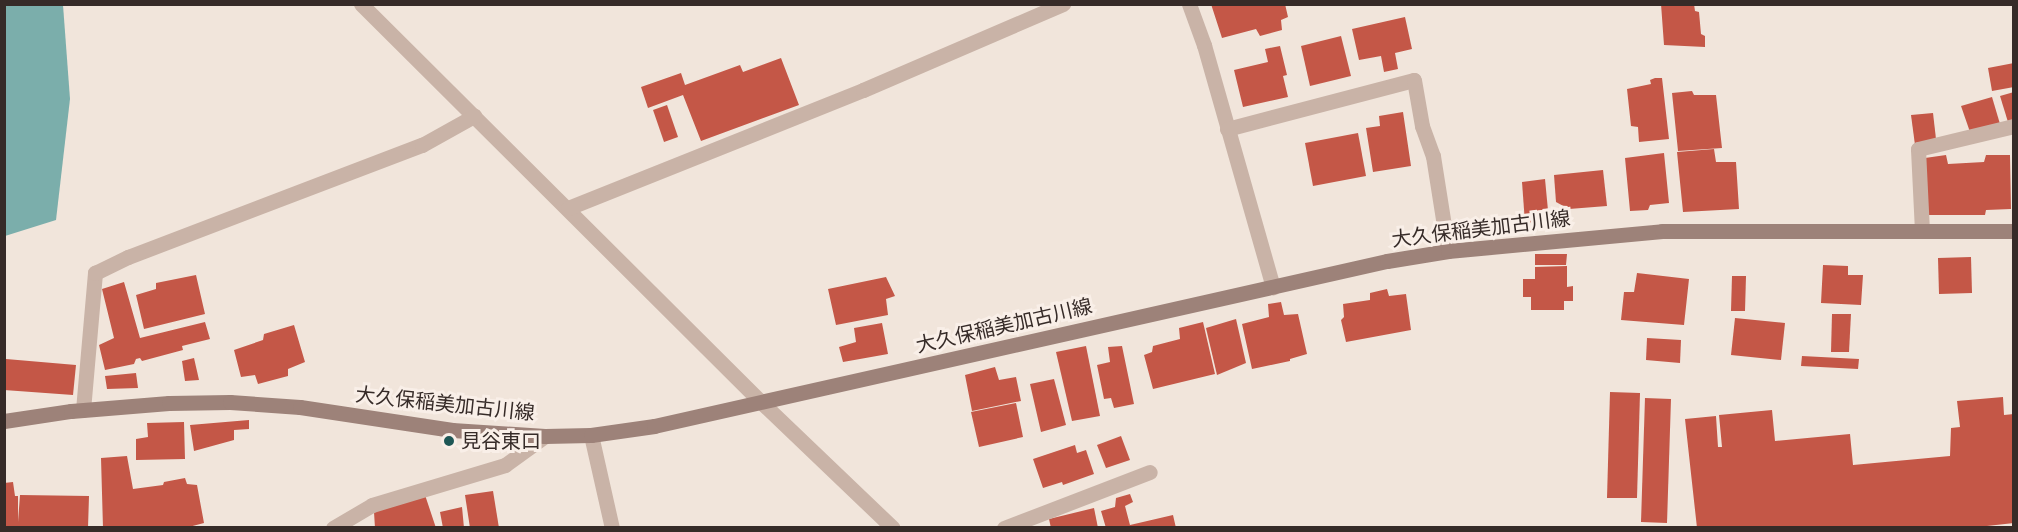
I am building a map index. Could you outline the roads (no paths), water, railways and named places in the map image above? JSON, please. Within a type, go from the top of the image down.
[{"type":"main road","name":"大久保稲美加古川線","points":[[4,421],[83,410],[169,403],[230,402],[300,407],[452,430],[545,436],[591,435],[654,426],[1387,261],[1448,251],[1662,231],[2013,231]]},
{"type":"street","points":[[361,4],[761,402],[893,528]]},
{"type":"street","points":[[568,208],[863,90],[1063,4]]},
{"type":"street","points":[[1189,4],[1273,287]]},
{"type":"street","points":[[1227,129],[1414,80],[1422,126],[1433,156],[1448,251]]},
{"type":"street","points":[[83,410],[95,273],[128,257],[422,145],[474,116]]},
{"type":"street","points":[[1922,231],[1918,149],[2013,126]]},
{"type":"street","points":[[591,435],[612,528]]},
{"type":"street","points":[[333,528],[372,505],[505,465],[545,436]]},
{"type":"street","points":[[1004,528],[1150,472]]},
{"type":"water","points":[[5,4],[63,5],[70,99],[56,220],[5,236]]},
{"type":"place","name":"見谷東口","points":[[449,441]]}]
